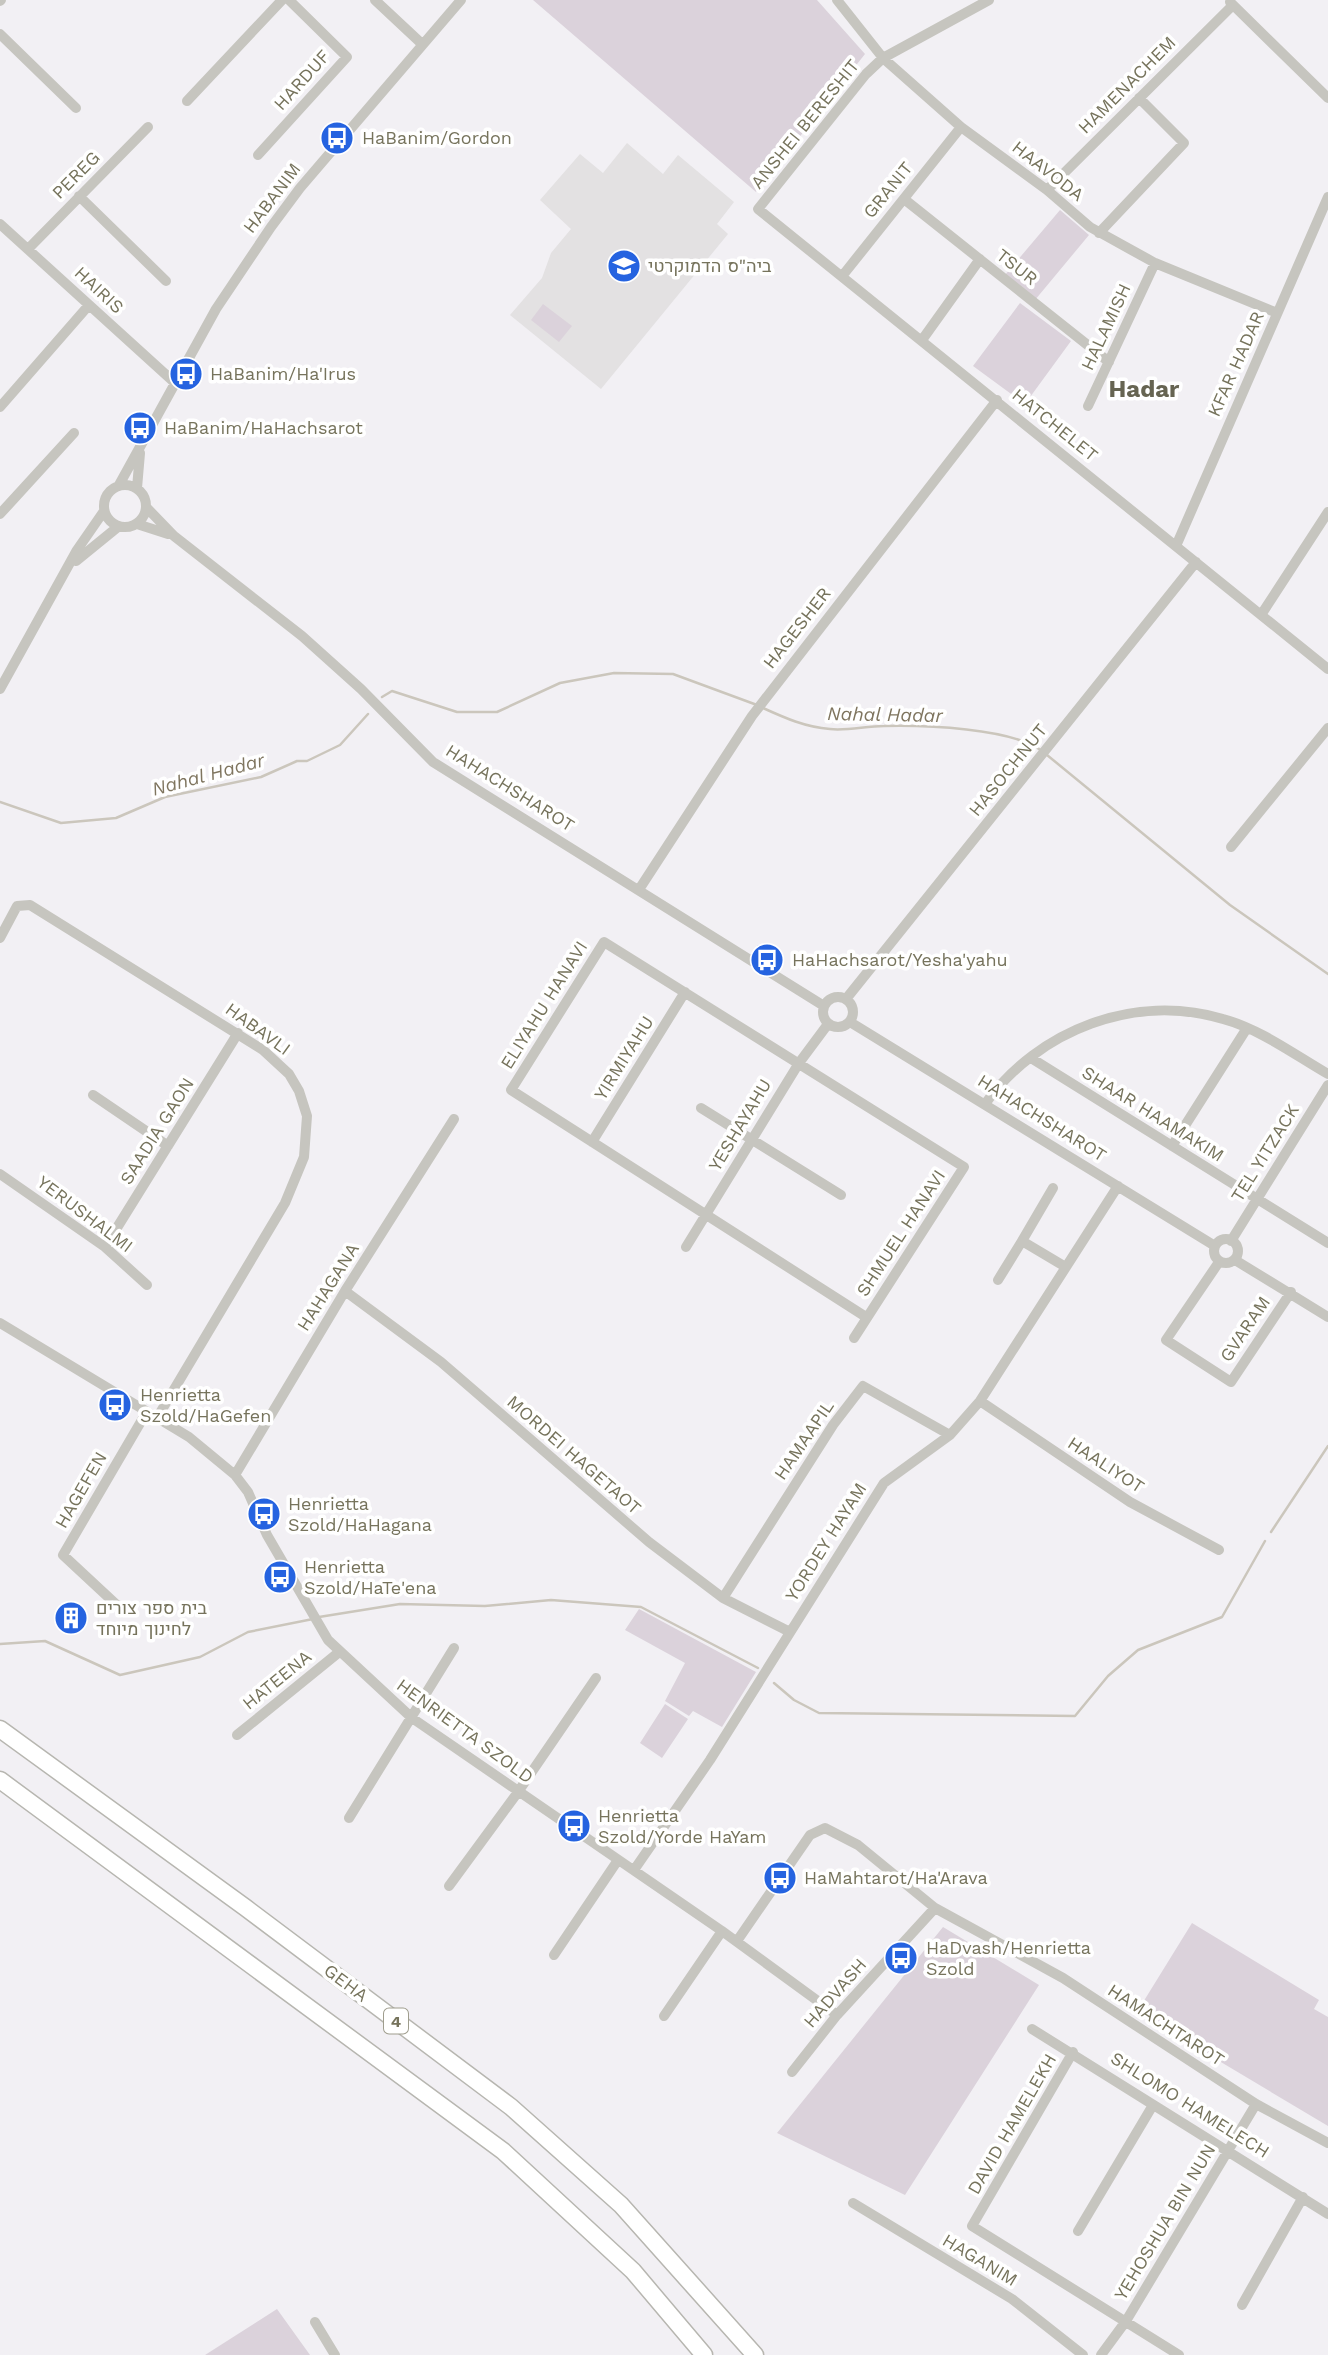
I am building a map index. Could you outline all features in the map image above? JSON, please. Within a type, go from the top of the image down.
[{"type":"highway","name":"GEHA","points":[[0,1729],[246,1908],[511,2107],[621,2204],[755,2355]]},
{"type":"highway","name":"4","points":[[0,1780],[503,2151],[633,2271],[704,2355]]},
{"type":"street","points":[[187,102],[282,0]]},
{"type":"street","name":"HARDUF","points":[[258,155],[347,57],[289,0]]},
{"type":"street","points":[[375,0],[422,44]]},
{"type":"street","name":"HABANIM","points":[[119,485],[216,309],[300,188],[461,0]]},
{"type":"street","name":"HAAVODA","points":[[837,0],[883,58],[961,127],[1047,190],[1099,233],[1155,263],[1278,313]]},
{"type":"street","name":"ANSHEI BERESHIT","points":[[758,209],[866,74],[883,58],[989,0]]},
{"type":"street","points":[[1230,2],[1328,98]]},
{"type":"street","name":"HAMENACHEM","points":[[1047,190],[1139,99],[1230,2]]},
{"type":"street","points":[[0,34],[76,108]]},
{"type":"street","points":[[1099,233],[1184,143],[1139,99]]},
{"type":"street","name":"PEREG","points":[[29,248],[148,127]]},
{"type":"street","name":"GRANIT","points":[[843,275],[961,127]]},
{"type":"street","points":[[79,196],[166,281]]},
{"type":"street","name":"KFAR HADAR","points":[[1176,545],[1328,197]]},
{"type":"street","name":"TSUR","points":[[904,199],[1109,362]]},
{"type":"street","name":"HATCHELET","points":[[758,209],[1328,669]]},
{"type":"street","name":"HAIRIS","points":[[0,224],[174,382]]},
{"type":"street","points":[[922,340],[980,260]]},
{"type":"street","name":"HALAMISH","points":[[1088,406],[1155,263]]},
{"type":"street","points":[[0,407],[89,305]]},
{"type":"street","name":"HAGESHER","points":[[640,888],[752,716],[997,400]]},
{"type":"street","points":[[0,513],[75,433]]},
{"type":"street","name":"HABANIM","points":[[137,488],[143,440]]},
{"type":"street","points":[[0,689],[69,567],[104,511],[107,493],[119,485],[137,488],[145,496],[146,507],[137,524],[119,526],[91,546],[69,567]]},
{"type":"street","name":"HAHACHSHAROT","points":[[146,507],[174,536],[302,636],[361,689],[433,762],[640,888],[824,1006]]},
{"type":"street","points":[[104,511],[109,521],[119,526]]},
{"type":"street","points":[[1261,615],[1323,534],[1328,512]]},
{"type":"street","name":"HAHACHSHAROT","points":[[137,524],[174,536]]},
{"type":"street","name":"HASOCHNUT","points":[[846,999],[1196,562]]},
{"type":"street","points":[[1231,847],[1328,728]]},
{"type":"street","name":"HABAVLI","points":[[0,938],[17,906],[30,905],[263,1050],[289,1074],[299,1091],[307,1116],[304,1157],[285,1203],[152,1415]]},
{"type":"street","name":"ELIYAHU HANAVI","points":[[866,1317],[511,1090],[604,942],[964,1167]]},
{"type":"street","name":"YIRMIYAHU","points":[[592,1142],[685,992]]},
{"type":"street","points":[[832,998],[846,999],[853,1007],[850,1022],[842,1027],[828,1024],[823,1016],[824,1006],[832,998]]},
{"type":"street","points":[[985,1104],[998,1087],[1031,1058],[1072,1031],[1102,1018],[1127,1013],[1178,1010],[1224,1019],[1247,1028],[1328,1074]]},
{"type":"street","name":"HAHACHSHAROT","points":[[850,1022],[1215,1246]]},
{"type":"street","name":"YESHAYAHU","points":[[686,1247],[799,1063],[828,1024]]},
{"type":"street","points":[[1172,1146],[1247,1028]]},
{"type":"street","name":"SAADIA GAON","points":[[105,1247],[238,1033]]},
{"type":"street","name":"SHAAR HAAMAKIM","points":[[1031,1058],[1328,1243]]},
{"type":"street","name":"TEL YITZACK","points":[[1231,1241],[1328,1085]]},
{"type":"street","points":[[93,1095],[168,1146]]},
{"type":"street","points":[[701,1108],[841,1195]]},
{"type":"street","name":"HAHAGANA","points":[[235,1475],[345,1291],[454,1119]]},
{"type":"street","name":"SHMUEL HANAVI","points":[[854,1338],[964,1167]]},
{"type":"street","name":"YERUSHALMI","points":[[0,1174],[105,1247],[146,1285]]},
{"type":"street","name":"YORDEY HAYAM","points":[[634,1870],[703,1770],[884,1483],[950,1434],[980,1401],[1064,1266],[1118,1186]]},
{"type":"street","points":[[998,1280],[1053,1188]]},
{"type":"street","points":[[1221,1240],[1231,1241],[1238,1248],[1235,1260],[1226,1264],[1219,1262],[1214,1254],[1215,1246],[1221,1240]]},
{"type":"street","points":[[1023,1241],[1064,1266]]},
{"type":"street","points":[[1235,1260],[1328,1317]]},
{"type":"street","name":"GVARAM","points":[[1219,1262],[1166,1340],[1231,1382],[1291,1292]]},
{"type":"street","name":"MORDEI HAGETAOT","points":[[345,1291],[441,1362],[591,1495],[723,1598],[790,1632]]},
{"type":"street","name":"HENRIETTA SZOLD","points":[[0,1323],[189,1437],[235,1475],[248,1492],[267,1535],[328,1640],[338,1653],[412,1718],[737,1941],[837,2015]]},
{"type":"street","name":"HAMAAPIL","points":[[723,1598],[833,1425],[863,1387],[950,1434]]},
{"type":"street","name":"HAALIYOT","points":[[980,1401],[1130,1502],[1219,1550]]},
{"type":"street","name":"HAGEFEN","points":[[120,1608],[63,1555],[152,1415]]},
{"type":"street","points":[[349,1818],[454,1648]]},
{"type":"street","name":"HATEENA","points":[[237,1735],[338,1653]]},
{"type":"street","points":[[449,1886],[518,1793],[596,1678]]},
{"type":"street","name":"HAMACHTAROT","points":[[737,1941],[810,1835],[825,1828],[859,1845],[935,1908],[1063,1978],[1256,2104],[1328,2143]]},
{"type":"street","points":[[554,1955],[618,1860]]},
{"type":"street","name":"HADVASH","points":[[792,2072],[837,2015],[935,1908]]},
{"type":"street","points":[[664,2016],[722,1931]]},
{"type":"street","name":"SHLOMO HAMELECH","points":[[1032,2029],[1073,2052],[1328,2214]]},
{"type":"street","name":"DAVID HAMELEKH","points":[[1073,2052],[972,2226],[1126,2321]]},
{"type":"street","name":"YEHOSHUA BIN NUN","points":[[1101,2355],[1126,2321],[1256,2104]]},
{"type":"street","points":[[1078,2231],[1153,2105]]},
{"type":"street","points":[[1242,2305],[1303,2197]]},
{"type":"street","name":"HAGANIM","points":[[853,2203],[1012,2299],[1083,2355]]},
{"type":"street","points":[[1126,2321],[1179,2355]]},
{"type":"street","points":[[316,2322],[335,2355]]},
{"type":"shaded area","points":[[533,0],[817,0],[865,54],[756,192]]},
{"type":"shaded area","name":"ביה\"ס הדמוקרטי","points":[[627,143],[663,174],[678,155],[734,202],[717,224],[728,234],[601,389],[510,315],[542,278],[551,253],[571,229],[540,200],[580,154],[603,173]]},
{"type":"shaded area","points":[[1060,210],[1089,235],[1035,300],[1005,275]]},
{"type":"shaded area","points":[[1020,303],[1071,341],[1025,404],[973,366]]},
{"type":"shaded area","points":[[543,304],[572,326],[559,342],[531,320]]},
{"type":"shaded area","points":[[639,1609],[756,1672],[722,1727],[693,1711],[689,1716],[665,1701],[685,1663],[625,1630]]},
{"type":"shaded area","points":[[665,1704],[688,1719],[662,1758],[640,1743]]},
{"type":"shaded area","points":[[1192,1923],[1319,2000],[1314,2009],[1328,2017],[1328,2126],[1137,2012]]},
{"type":"shaded area","points":[[943,1927],[1039,1985],[905,2195],[777,2133]]},
{"type":"shaded area","points":[[277,2309],[310,2355],[205,2355]]},
{"type":"waterway","name":"Nahal Hadar","points":[[382,697],[392,691],[457,712],[497,712],[560,683],[614,673],[673,674],[757,705]]},
{"type":"waterway","name":"Nahal Hadar","points":[[763,708],[795,722],[821,728],[943,727],[1010,737],[1042,751]]},
{"type":"waterway","name":"Nahal Hadar","points":[[0,802],[61,823],[116,818],[165,797],[261,777],[297,761],[307,761],[340,745],[368,714]]},
{"type":"waterway","name":"Nahal Hadar","points":[[1047,755],[1230,905],[1328,974]]},
{"type":"waterway","points":[[1271,1532],[1328,1446]]},
{"type":"waterway","points":[[774,1683],[794,1700],[819,1713],[1075,1716],[1108,1676],[1138,1650],[1222,1617],[1265,1541]]},
{"type":"waterway","points":[[319,1617],[400,1604],[485,1606],[551,1600],[641,1607],[758,1668]]},
{"type":"waterway","points":[[0,1644],[45,1641],[120,1675],[200,1657],[248,1632],[313,1619]]},
{"type":"place","name":"HaBanim/Gordon","points":[[337,138]]},
{"type":"place","name":"ביה\"ס הדמוקרטי","points":[[624,266]]},
{"type":"place","name":"HaBanim/Ha'Irus","points":[[186,374]]},
{"type":"place","name":"HaBanim/HaHachsarot","points":[[140,428]]},
{"type":"place","name":"HaHachsarot/Yesha'yahu","points":[[767,960]]},
{"type":"place","name":"Henrietta Szold/HaGefen","points":[[115,1405]]},
{"type":"place","name":"Henrietta Szold/HaHagana","points":[[264,1514]]},
{"type":"place","name":"Henrietta Szold/HaTe'ena","points":[[280,1577]]},
{"type":"place","name":"בית ספר צורים לחינוך מיוחד","points":[[71,1618]]},
{"type":"place","name":"Henrietta Szold/Yorde HaYam","points":[[574,1826]]},
{"type":"place","name":"HaMahtarot/Ha'Arava","points":[[780,1878]]},
{"type":"place","name":"HaDvash/Henrietta Szold","points":[[901,1958]]},
{"type":"district","name":"Hadar","points":[[1144,389]]}]
